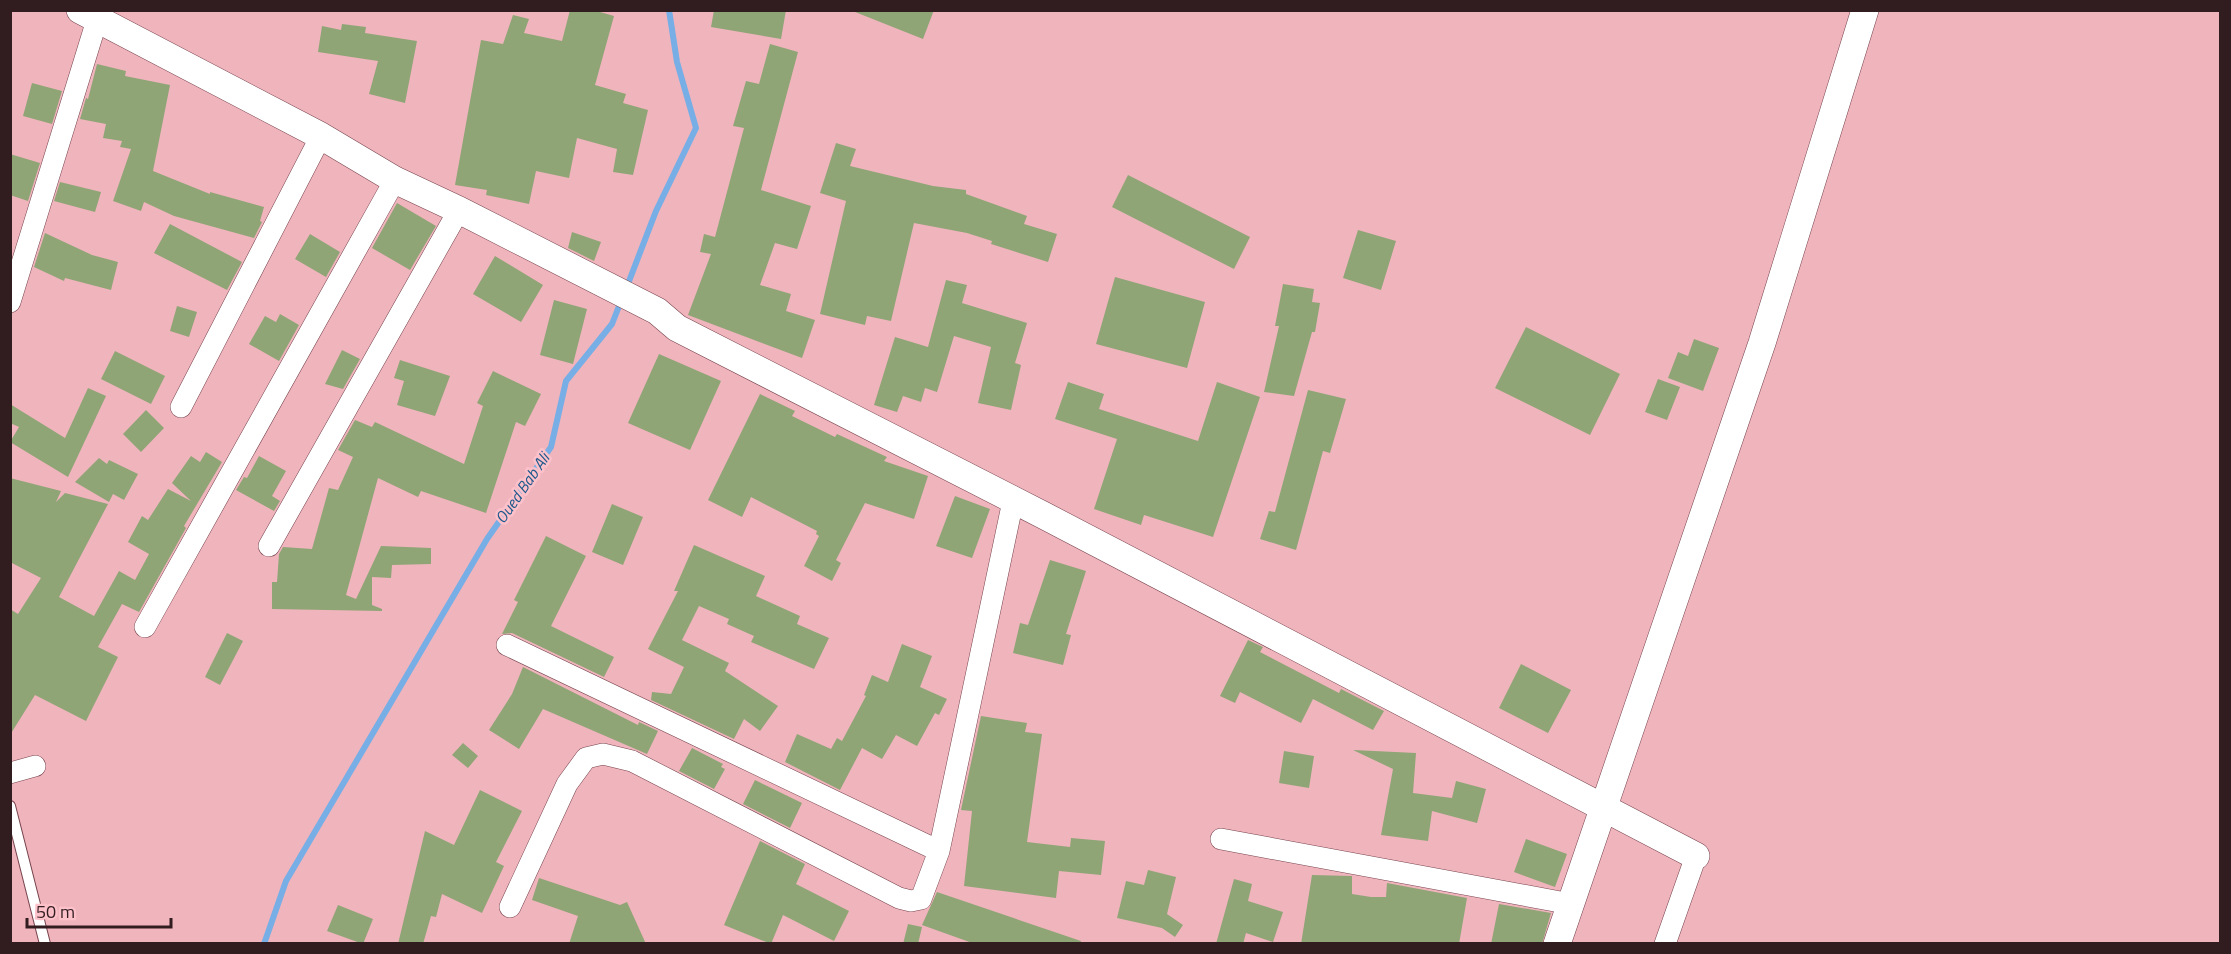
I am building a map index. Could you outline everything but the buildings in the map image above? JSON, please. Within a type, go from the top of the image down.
[{"type":"street","points":[[1557,944],[1762,343],[1866,10]]},
{"type":"street","points":[[10,302],[89,15],[321,135],[395,180],[657,311],[677,328],[1604,806],[1696,856],[1665,944]]},
{"type":"street","points":[[181,407],[321,135]]},
{"type":"street","points":[[145,627],[395,180]]},
{"type":"street","points":[[269,546],[459,210]]},
{"type":"street","points":[[510,907],[567,784],[586,758],[603,754],[632,761],[905,900],[921,899],[939,852],[1013,501]]},
{"type":"street","points":[[507,645],[939,852]]},
{"type":"street","points":[[10,773],[35,766]]},
{"type":"street","points":[[1221,839],[1571,904]]},
{"type":"lane","points":[[10,806],[45,944]]},
{"type":"waterway","name":"Oued Bab Ali","points":[[626,289],[656,211],[696,128],[677,62],[669,10]]},
{"type":"waterway","name":"Oued Bab Ali","points":[[264,944],[286,881],[487,539],[551,447],[566,381],[612,324],[621,301]]}]
